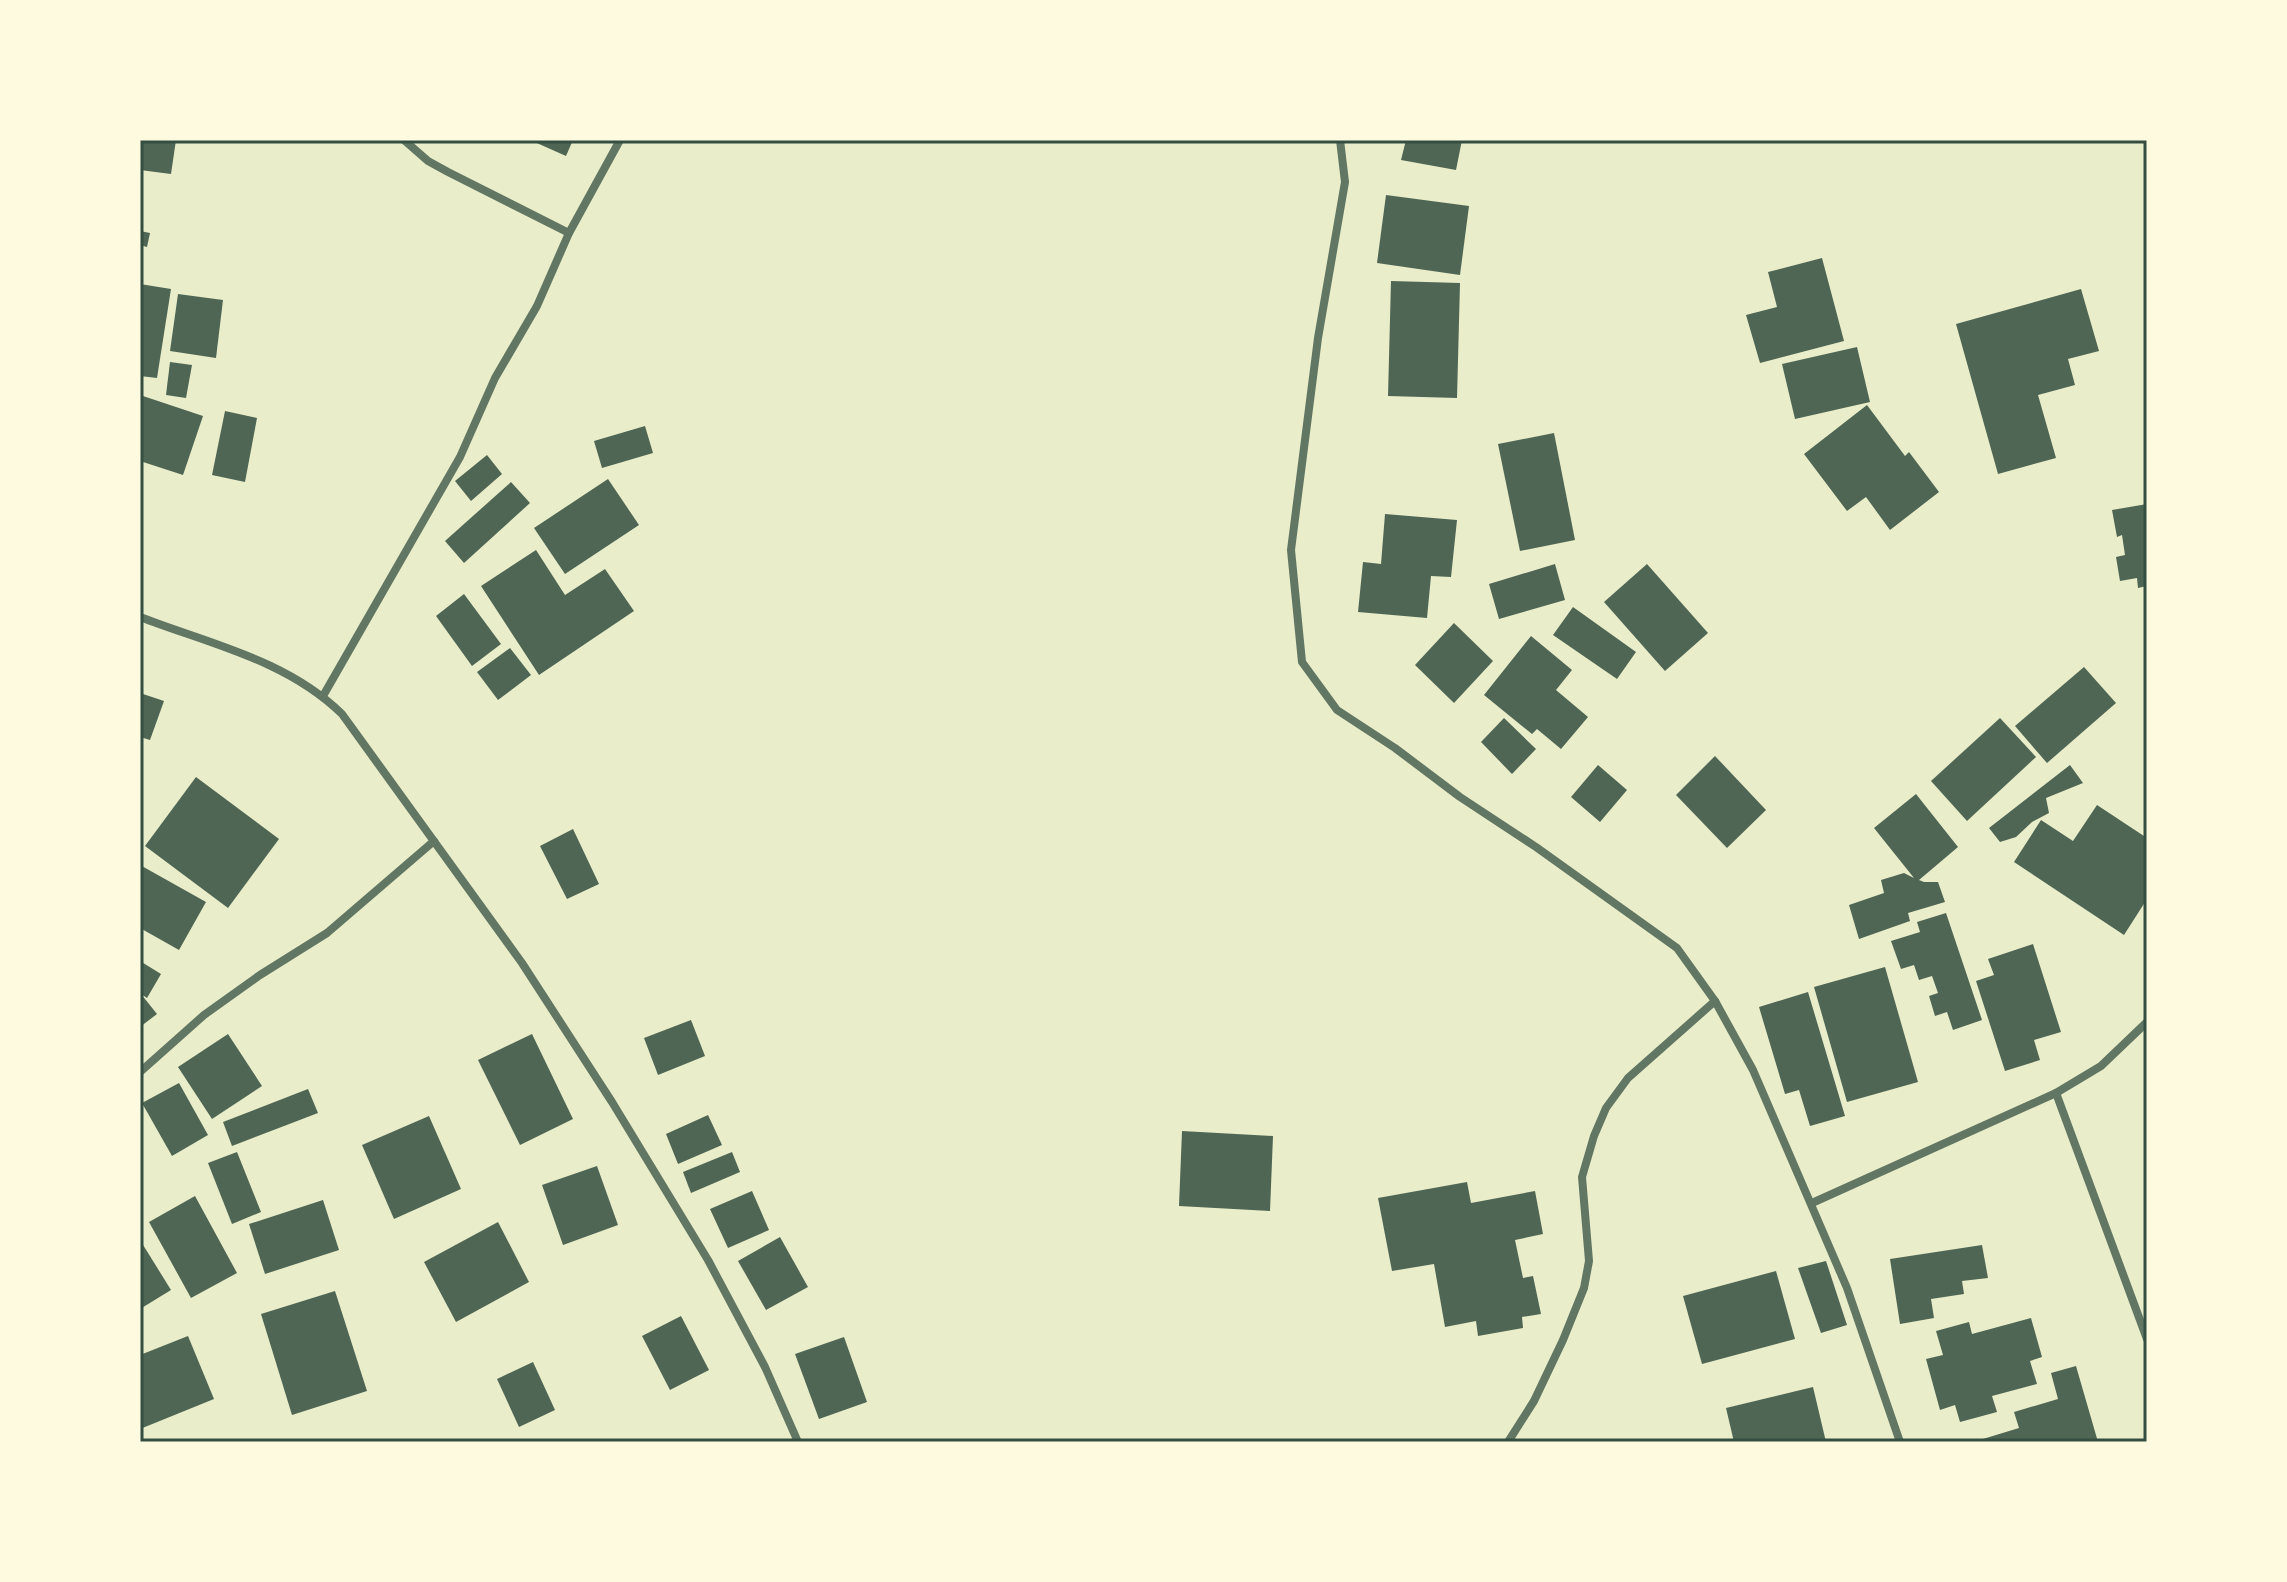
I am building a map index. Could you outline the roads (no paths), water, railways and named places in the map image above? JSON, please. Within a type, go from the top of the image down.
[{"type":"street","points":[[404,140],[428,161],[569,233]]},
{"type":"street","points":[[323,696],[460,457],[495,378],[537,306],[569,233],[620,140]]},
{"type":"street","points":[[1340,140],[1345,182],[1318,338],[1291,550],[1302,662],[1337,710],[1677,948],[1715,1001],[1753,1070],[1847,1288],[1900,1442]]},
{"type":"street","points":[[140,617],[254,658],[323,696],[342,714],[522,963],[612,1102],[708,1260],[765,1367],[798,1442]]},
{"type":"street","points":[[140,1072],[204,1015],[327,933],[434,841]]},
{"type":"street","points":[[1508,1442],[1534,1401],[1584,1288],[1589,1261],[1582,1177],[1606,1108],[1628,1078],[1715,1001]]},
{"type":"street","points":[[1812,1203],[2056,1093],[2101,1066],[2147,1022]]},
{"type":"street","points":[[2056,1093],[2147,1339]]}]
